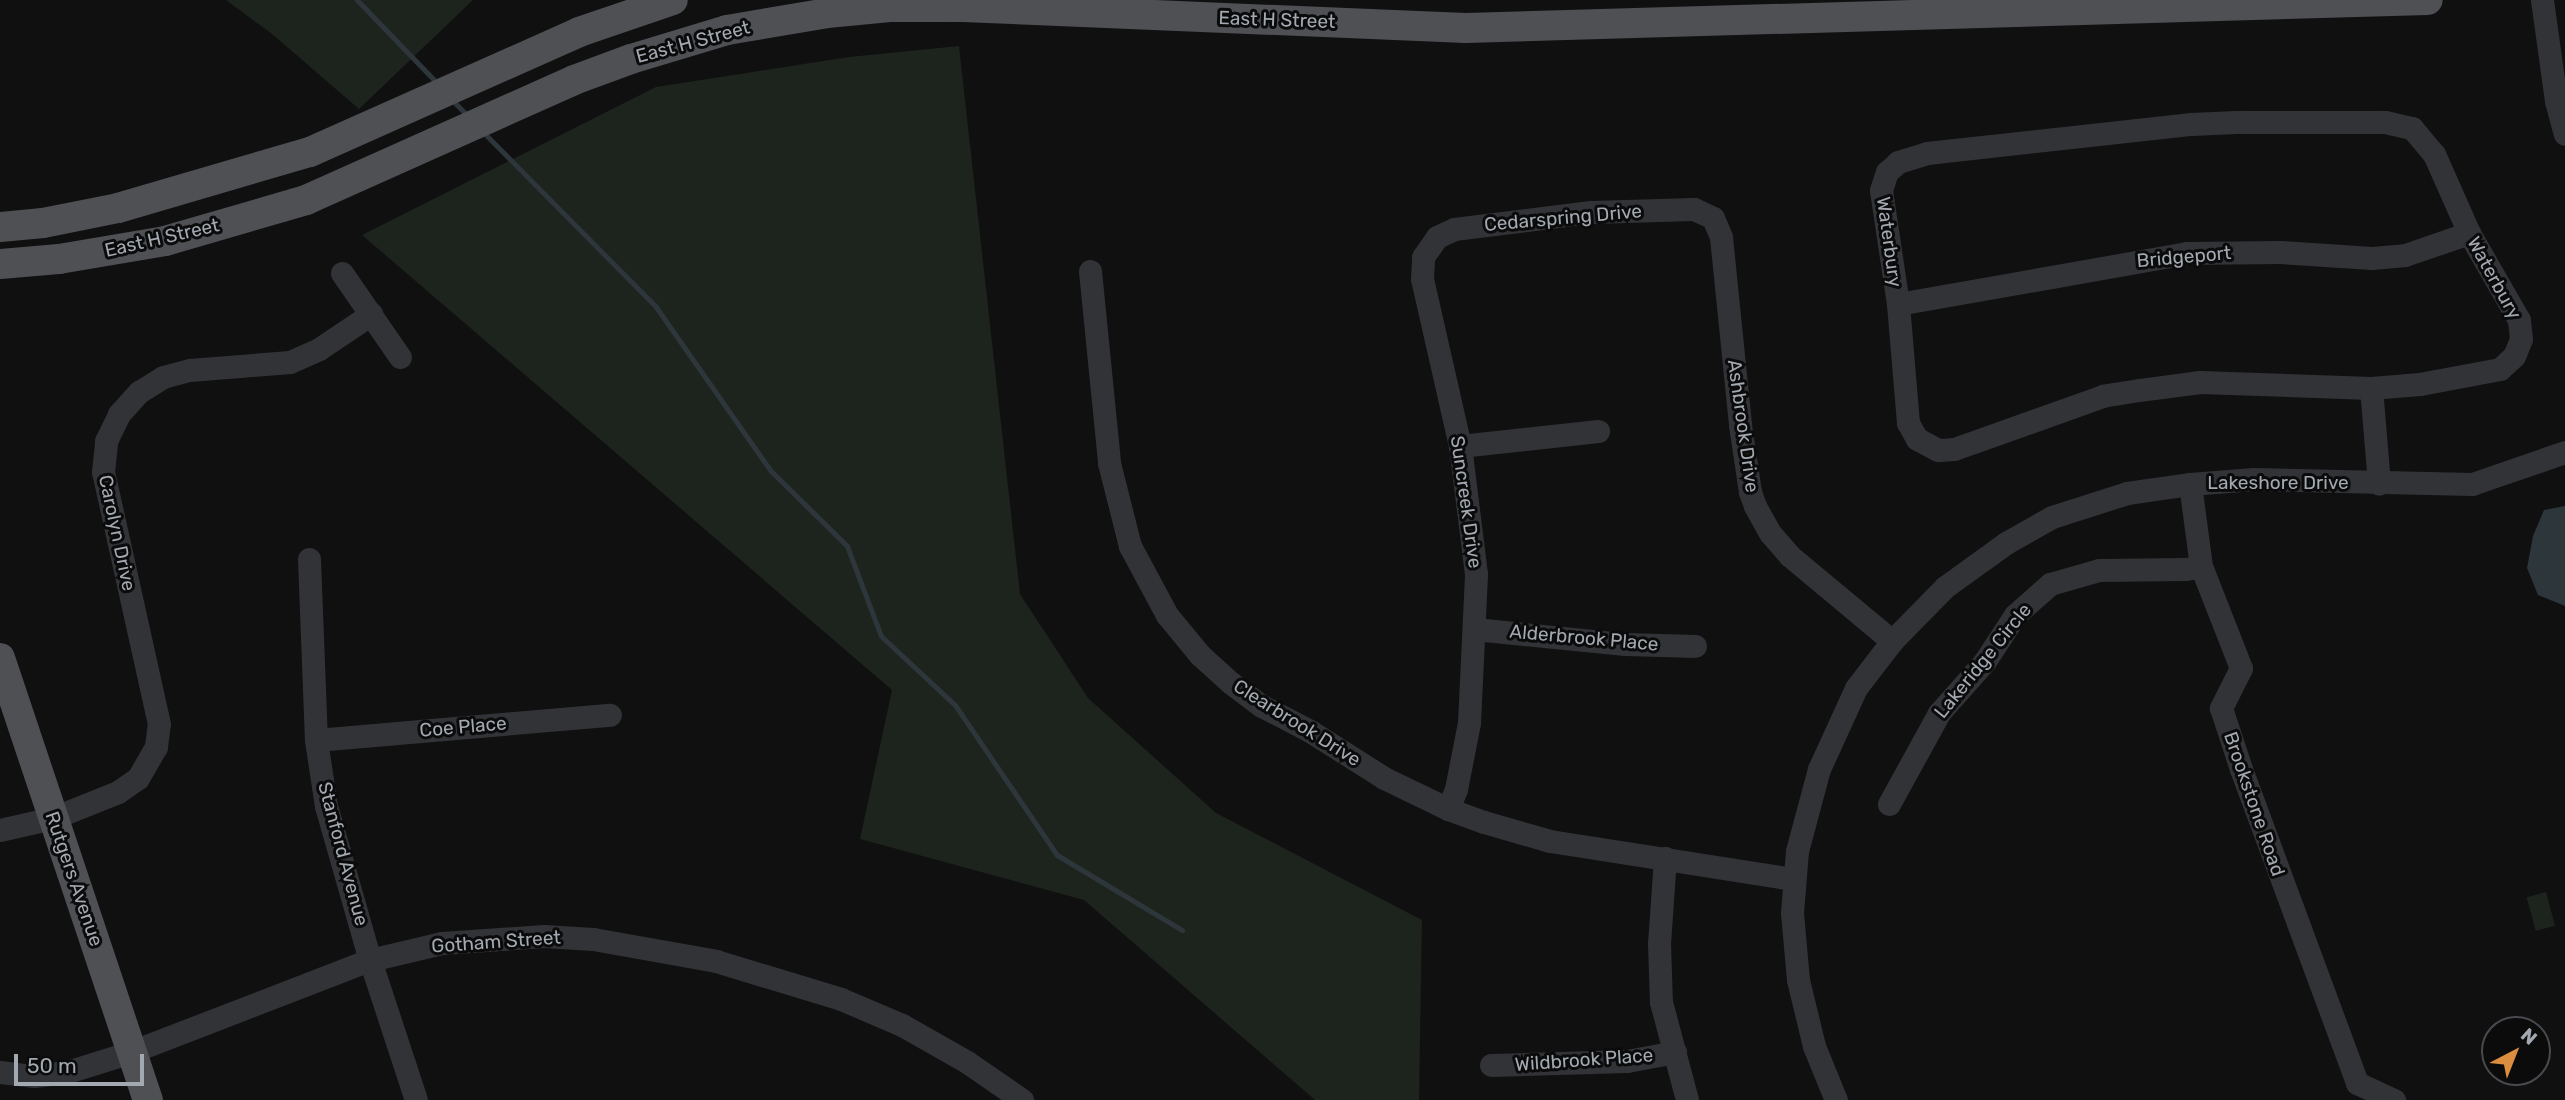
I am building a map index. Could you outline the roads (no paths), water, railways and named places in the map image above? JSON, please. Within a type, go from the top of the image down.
[{"type":"main road","name":"East H Street","points":[[0,227],[43,223],[118,208],[310,152],[579,32],[673,0]]},
{"type":"main road","name":"East H Street","points":[[0,264],[59,259],[166,241],[306,200],[574,80],[631,59],[727,30],[827,13],[890,7],[963,8],[1465,28],[2428,0]]},
{"type":"main road","name":"Rutgers Avenue","points":[[0,659],[148,1100]]},
{"type":"street","points":[[2542,0],[2556,101],[2565,134]]},
{"type":"street","name":"Waterbury","points":[[2377,122],[2412,128],[2434,154],[2469,233],[2519,320],[2521,339],[2514,356],[2500,369],[2420,384],[2371,388],[2200,382],[2139,390],[2103,396],[1954,449],[1938,450],[1917,439],[1908,423],[1898,304],[1881,190],[1887,172],[1898,162],[1927,153],[2196,123],[2377,122]]},
{"type":"street","name":"Cedarspring Drive","points":[[1422,279],[1423,257],[1437,237],[1454,229],[1591,212],[1694,209],[1713,218],[1721,237]]},
{"type":"street","name":"Bridgeport","points":[[1898,304],[2168,255],[2280,252],[2372,258],[2406,255],[2469,233]]},
{"type":"street","name":"Ashbrook Drive","points":[[1721,237],[1740,425],[1750,492],[1755,506],[1770,533],[1790,556],[1892,641]]},
{"type":"street","name":"Clearbrook Drive","points":[[1090,271],[1114,489],[1130,546],[1167,615],[1200,655],[1252,699],[1310,731],[1384,778],[1448,809],[1550,841],[1793,879]]},
{"type":"street","points":[[342,273],[400,357]]},
{"type":"street","name":"Suncreek Drive","points":[[1422,279],[1460,446],[1475,551],[1469,723],[1456,789],[1448,809]]},
{"type":"street","name":"Carolyn Drive","points":[[0,830],[53,818],[129,786],[146,769],[158,736],[159,724],[103,472],[106,441],[119,414],[139,392],[163,377],[190,370],[290,362],[319,349],[371,314]]},
{"type":"street","points":[[2371,388],[2379,484]]},
{"type":"street","points":[[1460,446],[1598,431]]},
{"type":"street","name":"Lakeshore Drive","points":[[1836,1100],[1814,1045],[1798,980],[1794,946],[1793,879],[1810,796],[1829,741],[1856,688],[1892,641],[1945,587],[2006,543],[2052,517],[2127,493],[2190,484],[2254,480],[2472,484],[2565,452]]},
{"type":"street","name":"Brookstone Road","points":[[2190,484],[2201,566],[2241,668],[2221,708],[2267,845],[2357,1083],[2394,1100]]},
{"type":"street","name":"Stanford Avenue","points":[[309,559],[316,740],[326,806],[370,960],[416,1100]]},
{"type":"street","name":"Lakeridge Circle","points":[[1889,804],[1940,713],[1984,661],[2015,615],[2050,584],[2099,569],[2186,569],[2201,566]]},
{"type":"street","name":"Alderbrook Place","points":[[1474,629],[1625,645],[1695,646]]},
{"type":"street","name":"Coe Place","points":[[316,740],[610,715]]},
{"type":"street","points":[[1665,858],[1659,943],[1661,1002],[1686,1100]]},
{"type":"street","name":"Gotham Street","points":[[0,1072],[34,1076],[67,1072],[131,1052],[370,960],[443,943],[544,936],[593,939],[716,961],[841,999],[896,1022],[967,1062],[1022,1100]]},
{"type":"street","name":"Wildbrook Place","points":[[1492,1065],[1628,1061],[1675,1052]]},
{"type":"waterway","points":[[357,0],[438,84]]},
{"type":"waterway","points":[[452,100],[468,116]]},
{"type":"waterway","points":[[483,132],[656,307],[771,471],[847,546],[881,636],[955,705],[1057,855],[1182,930]]}]
